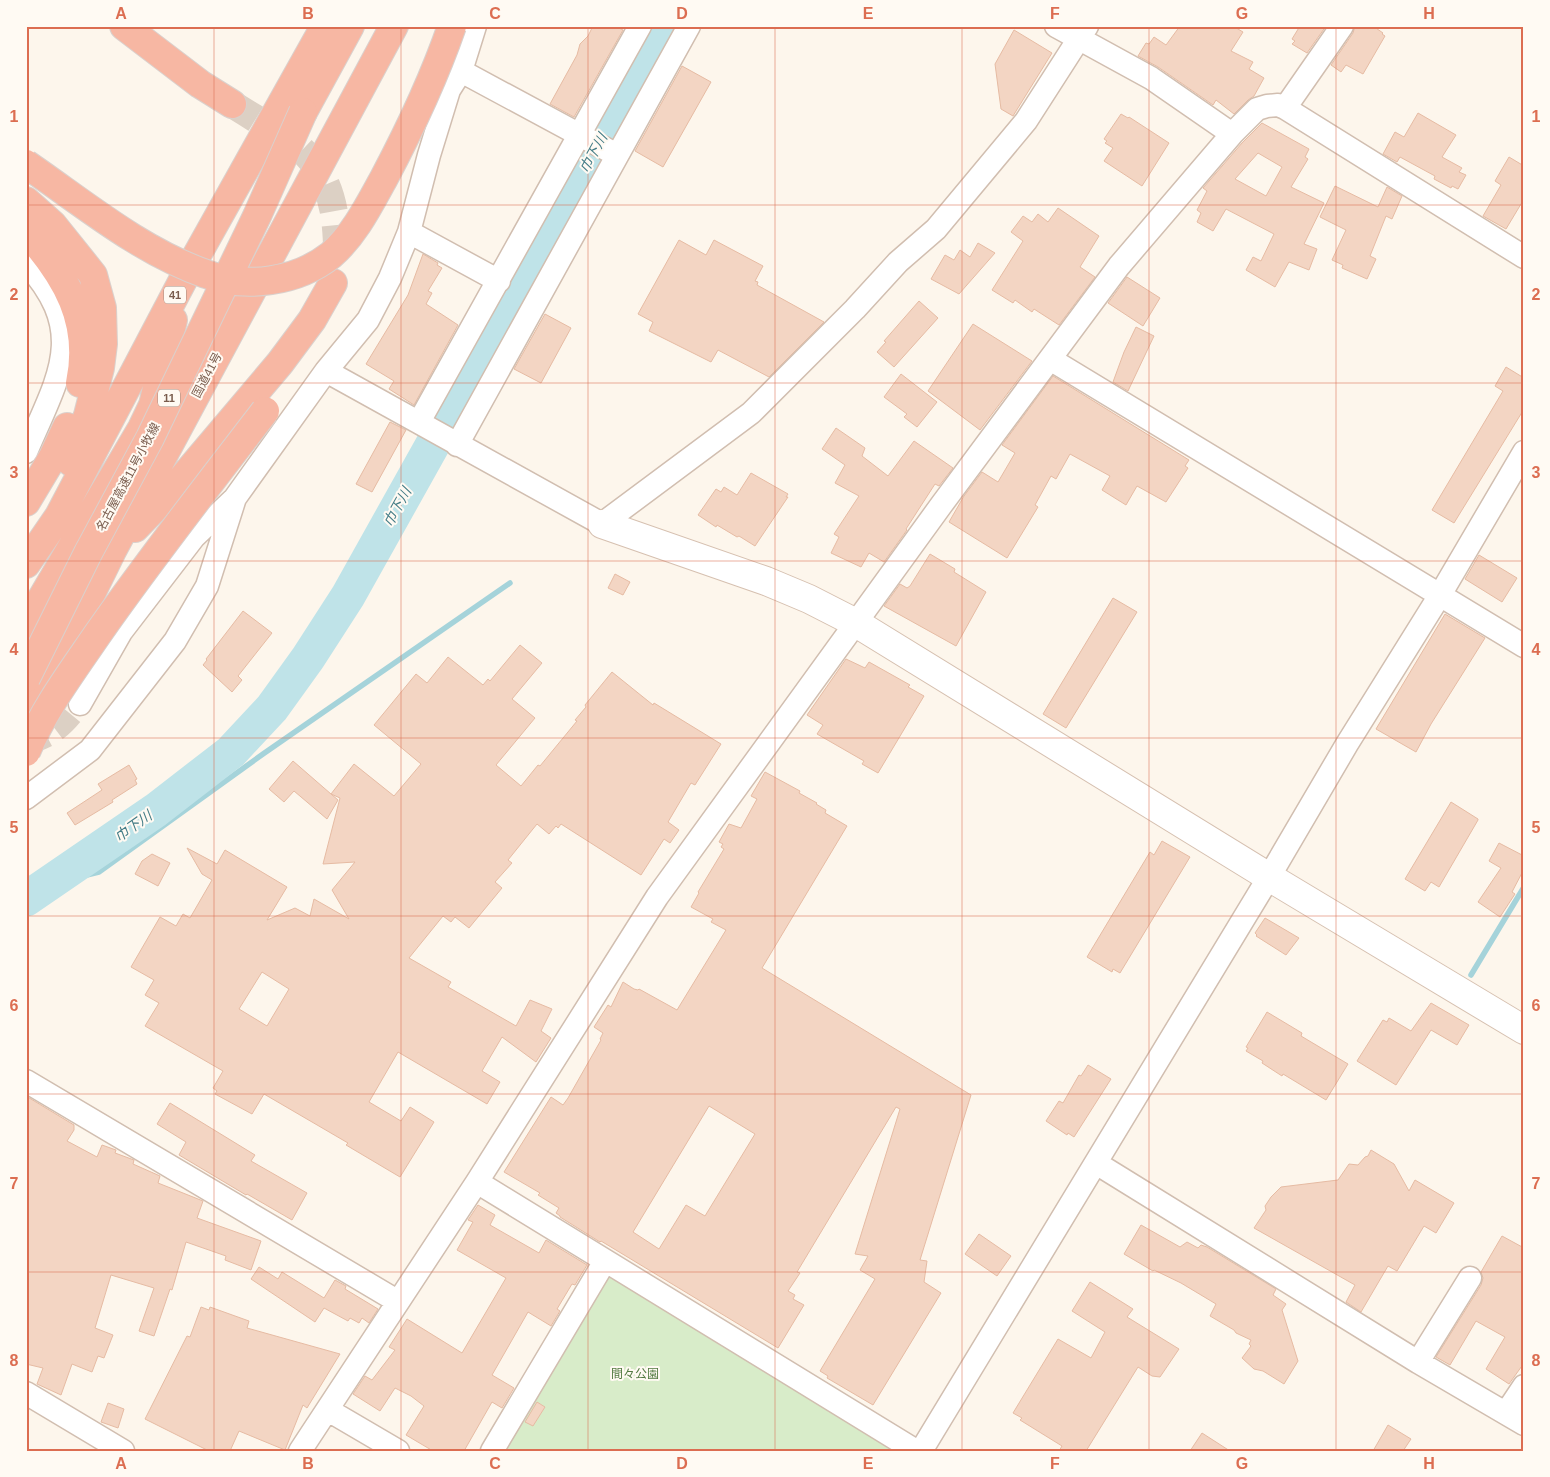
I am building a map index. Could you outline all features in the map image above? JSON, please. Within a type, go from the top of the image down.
[{"type":"highway","points":[[124,26],[200,84],[232,104]]},
{"type":"highway","name":"41","points":[[28,555],[58,516],[183,280],[325,26]]},
{"type":"highway","name":"名古屋高速11号小牧線","points":[[26,678],[88,553],[154,430],[257,216],[303,112],[350,26]]},
{"type":"highway","name":"国道41号","points":[[26,726],[112,551],[394,26]]},
{"type":"highway","points":[[26,164],[146,246],[180,264],[208,275],[229,280],[259,282],[288,277],[311,268],[331,254],[349,236],[366,212],[403,142],[452,26]]},
{"type":"highway","points":[[26,201],[53,225],[93,275],[102,308],[104,326],[100,368],[88,415],[76,451],[53,500],[58,516]]},
{"type":"highway","points":[[26,231],[49,256],[78,312],[83,333],[83,354],[82,377],[76,404],[53,457],[26,502]]},
{"type":"highway","points":[[26,752],[34,732],[56,695],[128,591],[265,411],[308,349],[324,317],[335,275],[312,320],[275,370],[176,486],[112,551]]},
{"type":"highway","points":[[26,625],[142,428],[152,405],[183,280]]},
{"type":"street","points":[[80,704],[121,632],[194,537],[235,498],[326,371],[368,320],[390,278],[408,232],[449,90],[462,71],[475,26]]},
{"type":"street","points":[[419,422],[640,26]]},
{"type":"street","points":[[457,445],[689,26]]},
{"type":"street","points":[[1056,26],[1084,33],[1232,134]]},
{"type":"street","points":[[1284,108],[1342,26]]},
{"type":"street","points":[[602,524],[751,412],[898,262],[936,229],[1026,121],[1084,33]]},
{"type":"street","points":[[462,71],[617,155]]},
{"type":"street","points":[[300,1451],[477,1182],[657,897],[942,504],[1119,266],[1232,134],[1256,109],[1278,105],[1284,108],[1524,257]]},
{"type":"street","points":[[408,232],[499,281]]},
{"type":"street","points":[[26,263],[40,278],[56,304],[62,327],[64,349],[59,372],[26,452]]},
{"type":"street","points":[[1050,359],[1524,646]]},
{"type":"street","points":[[326,371],[602,524],[766,581],[809,599],[856,623],[1524,1030]]},
{"type":"street","points":[[921,1451],[1347,744],[1440,595],[1524,452]]},
{"type":"street","points":[[26,798],[90,750],[175,641],[207,586],[235,498]]},
{"type":"street","points":[[26,1081],[397,1301]]},
{"type":"street","points":[[1096,1163],[1418,1362],[1515,1418],[1524,1386]]},
{"type":"street","points":[[477,1182],[916,1451]]},
{"type":"street","points":[[492,1451],[605,1261]]},
{"type":"street","points":[[1418,1362],[1470,1278]]},
{"type":"street","points":[[26,1393],[122,1451]]},
{"type":"street","points":[[328,1410],[398,1451]]},
{"type":"green space","name":"間々公園","points":[[618,1271],[895,1451],[500,1451],[603,1278]]},
{"type":"building","points":[[593,26],[615,26],[623,30],[574,117],[550,104],[577,55],[580,44],[588,36]]},
{"type":"building","points":[[1180,26],[1233,26],[1243,32],[1231,51],[1253,62],[1249,69],[1264,78],[1254,96],[1234,114],[1216,100],[1213,105],[1158,67],[1138,56],[1146,43],[1149,44],[1154,37],[1166,45]]},
{"type":"building","points":[[1300,26],[1326,26],[1307,53],[1292,44],[1295,41],[1292,39]]},
{"type":"building","points":[[1355,26],[1373,26],[1385,36],[1363,74],[1346,65],[1341,72],[1331,65],[1353,33]]},
{"type":"building","points":[[1014,30],[1052,53],[1013,116],[1001,109],[995,64]]},
{"type":"building","points":[[682,66],[711,82],[663,167],[635,151]]},
{"type":"building","points":[[1418,113],[1456,135],[1442,157],[1462,168],[1459,172],[1466,175],[1458,189],[1452,186],[1451,188],[1434,179],[1435,176],[1400,157],[1397,162],[1383,154],[1395,132],[1404,137]]},
{"type":"building","points":[[1121,114],[1129,117],[1169,143],[1142,186],[1104,161],[1113,148],[1105,143],[1107,141],[1104,139]]},
{"type":"building","points":[[1262,123],[1309,149],[1305,157],[1308,159],[1291,187],[1324,203],[1304,244],[1317,249],[1309,270],[1289,262],[1275,287],[1246,270],[1253,257],[1261,261],[1274,234],[1226,209],[1213,231],[1197,222],[1201,213],[1197,210],[1207,191],[1203,188]],"holes":[[[1258,153],[1282,167],[1266,196],[1235,179]]]},
{"type":"building","points":[[1509,157],[1524,166],[1524,199],[1506,229],[1483,216],[1501,185],[1495,181]]},
{"type":"building","points":[[1335,186],[1378,207],[1387,187],[1402,196],[1392,219],[1386,216],[1370,256],[1376,259],[1367,279],[1342,268],[1343,265],[1332,260],[1346,230],[1320,217]]},
{"type":"building","points":[[1058,208],[1099,236],[1080,267],[1095,277],[1059,325],[1034,309],[1032,312],[1015,300],[1013,303],[992,290],[1023,241],[1011,232],[1023,216],[1032,222],[1038,214],[1048,222]]},
{"type":"building","points":[[679,240],[706,255],[714,240],[763,266],[755,281],[758,282],[757,285],[824,322],[769,377],[718,350],[711,362],[649,331],[653,322],[638,314]]},
{"type":"building","points":[[978,243],[995,253],[959,294],[931,279],[945,255],[954,260],[960,250],[970,257]]},
{"type":"building","points":[[423,254],[438,263],[437,265],[442,268],[428,291],[432,293],[426,304],[458,325],[414,405],[389,389],[394,381],[366,364],[408,295]]},
{"type":"building","points":[[1127,277],[1160,298],[1143,326],[1108,303]]},
{"type":"building","points":[[919,301],[938,318],[894,367],[877,352],[886,342],[884,341]]},
{"type":"building","points":[[545,314],[571,328],[541,383],[514,369]]},
{"type":"building","points":[[973,324],[1032,361],[980,430],[928,391]]},
{"type":"building","points":[[1136,327],[1154,336],[1128,391],[1113,382]]},
{"type":"building","points":[[1506,367],[1524,378],[1524,409],[1454,523],[1432,510],[1503,391],[1495,386]]},
{"type":"building","points":[[901,374],[937,402],[917,427],[904,417],[907,414],[884,397]]},
{"type":"building","points":[[1053,376],[1189,460],[1185,466],[1188,468],[1166,502],[1137,486],[1126,505],[1102,490],[1110,476],[1070,454],[1056,479],[1051,476],[1035,505],[1038,507],[1007,558],[949,522],[964,496],[982,472],[998,482],[1015,453],[1002,445]]},
{"type":"building","points":[[390,422],[406,430],[372,492],[356,484]]},
{"type":"building","points":[[836,428],[865,448],[862,456],[888,476],[914,441],[953,468],[939,486],[935,484],[907,530],[884,562],[869,553],[861,567],[831,553],[839,537],[834,534],[859,496],[835,483],[845,465],[822,449]]},
{"type":"building","points":[[751,473],[788,494],[786,497],[788,497],[755,546],[717,525],[716,527],[698,515],[716,489],[721,492],[724,487],[737,495]]},
{"type":"building","points":[[930,554],[955,569],[954,572],[986,592],[956,646],[884,606],[900,584],[907,588],[910,586]]},
{"type":"building","points":[[1479,555],[1517,578],[1502,602],[1465,579]]},
{"type":"building","points":[[615,574],[630,582],[623,595],[608,588]]},
{"type":"building","points":[[1113,598],[1137,612],[1066,728],[1043,714]]},
{"type":"building","points":[[243,611],[272,633],[238,676],[242,680],[232,692],[203,665]]},
{"type":"building","points":[[1445,614],[1485,638],[1431,724],[1416,752],[1376,729]]},
{"type":"building","points":[[520,645],[542,663],[512,699],[535,718],[496,765],[521,786],[577,721],[575,720],[586,707],[585,705],[612,672],[653,705],[654,703],[721,744],[695,785],[691,783],[668,822],[679,830],[670,843],[664,839],[641,875],[561,824],[558,828],[556,826],[549,834],[537,824],[508,860],[512,863],[495,882],[502,888],[469,928],[455,917],[451,922],[443,916],[409,958],[451,982],[448,987],[516,1026],[530,1000],[552,1009],[541,1031],[551,1038],[536,1062],[502,1037],[482,1071],[500,1082],[487,1104],[398,1052],[369,1102],[401,1121],[410,1107],[434,1122],[400,1177],[346,1145],[348,1143],[264,1094],[252,1114],[215,1094],[217,1091],[213,1088],[223,1071],[145,1026],[159,1003],[145,995],[154,980],[131,967],[160,917],[176,926],[183,914],[190,918],[212,880],[202,874],[187,848],[217,864],[225,850],[287,887],[267,920],[295,908],[310,916],[314,899],[349,919],[332,890],[355,862],[323,864],[340,798],[331,794],[354,764],[394,796],[421,764],[374,725],[416,674],[427,683],[448,657],[483,685],[488,679],[490,681]],"holes":[[[262,972],[289,989],[267,1026],[239,1009]]]},
{"type":"building","points":[[846,659],[865,668],[869,662],[910,685],[908,687],[924,696],[878,773],[862,764],[864,761],[817,734],[823,725],[807,715]]},
{"type":"building","points":[[293,761],[338,800],[327,819],[294,791],[284,802],[269,789]]},
{"type":"building","points":[[129,765],[137,779],[135,780],[137,784],[112,800],[113,802],[75,825],[67,813],[102,790],[98,784]]},
{"type":"building","points":[[765,772],[800,791],[799,793],[826,810],[825,813],[847,826],[762,968],[971,1095],[920,1260],[927,1261],[924,1282],[941,1293],[873,1405],[827,1378],[828,1376],[820,1371],[875,1279],[860,1270],[868,1256],[855,1254],[900,1109],[896,1107],[797,1272],[800,1273],[788,1291],[795,1295],[793,1299],[804,1305],[778,1348],[560,1217],[556,1213],[559,1208],[538,1195],[540,1193],[504,1172],[551,1097],[563,1105],[568,1098],[601,1040],[603,1033],[594,1027],[608,1005],[611,1007],[623,982],[677,1010],[726,930],[711,922],[713,919],[691,907],[724,849],[721,847],[723,844],[719,842],[729,824],[741,828],[757,799],[751,796]],"holes":[[[709,1106],[755,1134],[705,1216],[686,1205],[659,1249],[633,1232]]]},
{"type":"building","points":[[1451,802],[1478,820],[1439,887],[1431,882],[1425,891],[1405,879]]},
{"type":"building","points":[[1162,841],[1190,857],[1120,973],[1113,969],[1112,972],[1087,957],[1150,852],[1154,855]]},
{"type":"building","points":[[1499,843],[1524,856],[1524,869],[1512,892],[1515,894],[1500,917],[1478,902],[1501,868],[1489,861]]},
{"type":"building","points":[[152,854],[170,863],[158,886],[135,874],[142,861]]},
{"type":"building","points":[[1265,918],[1299,938],[1286,955],[1256,936],[1255,933]]},
{"type":"building","points":[[1431,1003],[1469,1025],[1457,1045],[1431,1030],[1396,1085],[1357,1061],[1383,1020],[1387,1022],[1389,1018],[1411,1031]]},
{"type":"building","points":[[1267,1012],[1302,1033],[1301,1036],[1348,1064],[1326,1100],[1283,1074],[1282,1076],[1246,1051],[1248,1048],[1246,1047]]},
{"type":"building","points":[[1088,1065],[1111,1079],[1074,1137],[1068,1133],[1067,1135],[1046,1121],[1059,1101],[1063,1103],[1079,1075],[1081,1076]]},
{"type":"building","points":[[26,1096],[74,1125],[74,1130],[67,1141],[97,1157],[102,1145],[116,1150],[115,1153],[134,1160],[133,1164],[160,1176],[158,1183],[203,1201],[197,1218],[261,1241],[251,1270],[225,1260],[226,1256],[186,1242],[172,1290],[170,1289],[154,1336],[139,1331],[154,1288],[111,1275],[95,1328],[113,1335],[104,1358],[98,1356],[92,1372],[72,1364],[61,1395],[37,1384],[43,1368],[26,1364]]},
{"type":"building","points":[[170,1103],[255,1155],[251,1161],[307,1193],[292,1220],[179,1155],[186,1142],[157,1124]]},
{"type":"building","points":[[1371,1150],[1394,1164],[1409,1191],[1415,1180],[1454,1203],[1436,1233],[1424,1226],[1397,1271],[1388,1266],[1361,1312],[1346,1302],[1355,1285],[1254,1228],[1266,1210],[1265,1206],[1281,1187],[1338,1180],[1349,1164],[1358,1165],[1368,1156]]},
{"type":"building","points":[[478,1205],[495,1215],[490,1225],[539,1253],[546,1240],[587,1265],[575,1285],[572,1284],[557,1309],[560,1311],[551,1326],[528,1312],[492,1375],[514,1388],[502,1408],[492,1402],[464,1451],[433,1451],[406,1435],[424,1406],[411,1396],[395,1388],[380,1411],[353,1394],[365,1376],[372,1380],[395,1350],[389,1347],[407,1319],[462,1353],[506,1278],[457,1250],[473,1222],[468,1220]]},
{"type":"building","points":[[1141,1225],[1180,1247],[1187,1242],[1198,1248],[1201,1245],[1207,1247],[1276,1289],[1273,1295],[1286,1304],[1282,1310],[1298,1361],[1284,1384],[1263,1371],[1254,1369],[1242,1358],[1251,1346],[1249,1344],[1251,1340],[1236,1333],[1210,1316],[1216,1304],[1181,1283],[1153,1271],[1124,1254]]},
{"type":"building","points":[[979,1234],[1011,1256],[997,1276],[965,1254]]},
{"type":"building","points":[[1502,1236],[1524,1248],[1524,1363],[1509,1384],[1486,1369],[1505,1337],[1476,1321],[1450,1365],[1436,1357],[1481,1285],[1483,1278],[1481,1272]]},
{"type":"building","points":[[259,1267],[278,1279],[282,1272],[324,1298],[335,1280],[346,1286],[345,1289],[378,1309],[369,1323],[362,1318],[359,1323],[350,1318],[348,1321],[324,1308],[315,1322],[251,1279]]},
{"type":"building","points":[[1090,1282],[1133,1309],[1127,1317],[1179,1349],[1160,1377],[1152,1376],[1138,1367],[1086,1451],[1059,1451],[1062,1446],[1020,1420],[1022,1418],[1013,1413],[1058,1339],[1091,1358],[1105,1332],[1072,1311]]},
{"type":"building","points":[[201,1307],[209,1310],[210,1307],[249,1321],[247,1328],[340,1354],[307,1408],[303,1405],[285,1450],[239,1431],[230,1451],[209,1451],[145,1419],[187,1336],[190,1337]]},
{"type":"building","points":[[537,1402],[545,1407],[533,1426],[525,1422]]},
{"type":"building","points":[[108,1403],[124,1409],[118,1428],[101,1422]]},
{"type":"building","points":[[1388,1425],[1411,1439],[1403,1451],[1373,1451]]},
{"type":"building","points":[[1202,1433],[1230,1451],[1190,1451]]},
{"type":"waterway","name":"巾下川","points":[[26,899],[156,810],[231,752],[272,708],[308,658],[348,596],[662,26]]},
{"type":"waterway","points":[[46,885],[99,872],[263,754],[510,583]]},
{"type":"waterway","points":[[1471,975],[1524,887]]},
{"type":"tunnel","points":[[232,104],[288,139],[303,151],[315,165],[324,179],[334,212],[337,266]]},
{"type":"tunnel","points":[[26,743],[43,738],[57,730],[80,704]]}]
